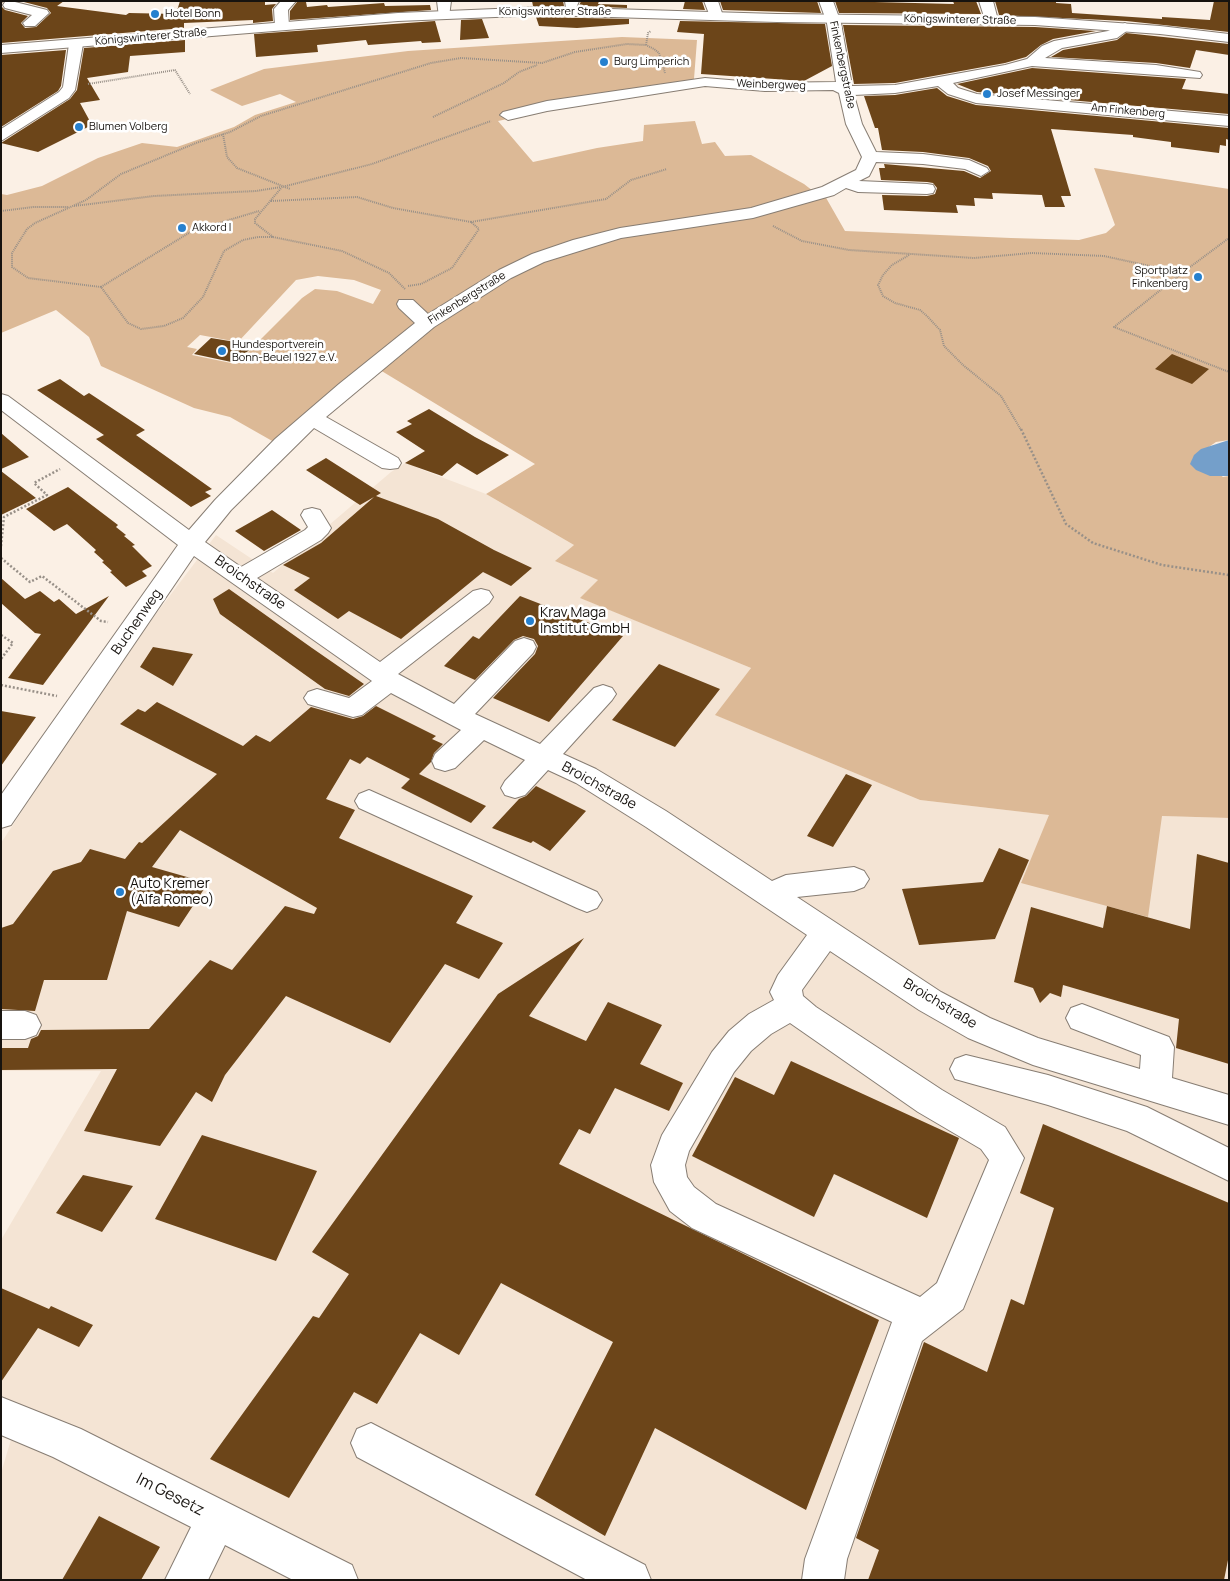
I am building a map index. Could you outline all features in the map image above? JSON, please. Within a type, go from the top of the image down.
[{"type":"street","points":[[282,26],[281,9],[289,1]]},
{"type":"street","points":[[711,1],[716,16]]},
{"type":"street","name":"Finkenbergstraße","points":[[192,543],[223,505],[283,444],[312,418],[427,323],[505,274],[538,258],[579,244],[620,234],[753,213],[781,206],[846,182],[863,173],[870,157],[854,124],[833,19],[826,1]]},
{"type":"street","points":[[986,1],[991,20]]},
{"type":"street","points":[[10,5],[42,13],[30,23]]},
{"type":"street","name":"Königswinterer Straße","points":[[1,49],[282,26],[444,8],[833,19],[991,20],[1124,27],[1229,38]]},
{"type":"street","name":"Weinbergweg","points":[[1032,62],[1047,48],[1059,44],[1112,35],[1124,27]]},
{"type":"street","points":[[1,136],[64,95],[70,87],[76,44]]},
{"type":"street","name":"Weinbergweg","points":[[508,115],[545,106],[705,82],[765,87],[826,86],[847,91],[895,89],[1007,69],[1032,62],[1156,69],[1195,75]]},
{"type":"street","name":"Am Finkenberg","points":[[942,81],[954,91],[976,98],[1229,121]]},
{"type":"street","points":[[545,106],[562,120]]},
{"type":"street","points":[[1174,133],[1175,115]]},
{"type":"street","points":[[870,157],[923,159],[969,165],[981,170]]},
{"type":"street","points":[[846,182],[858,187],[927,190]]},
{"type":"street","points":[[405,295],[427,323]]},
{"type":"street","name":"Broichstraße","points":[[1,400],[192,543],[381,675],[468,722],[586,776],[930,1001],[979,1028],[1033,1051],[1229,1110]]},
{"type":"street","points":[[312,418],[390,463]]},
{"type":"street","points":[[241,577],[314,535],[320,528],[312,515]]},
{"type":"street","name":"Buchenweg","points":[[1,817],[192,543]]},
{"type":"street","points":[[317,698],[354,708],[381,675],[475,594]]},
{"type":"street","points":[[445,761],[468,722],[524,647]]},
{"type":"street","points":[[515,788],[546,758],[603,694]]},
{"type":"street","points":[[369,801],[587,900]]},
{"type":"street","points":[[770,895],[786,887],[854,879]]},
{"type":"street","points":[[822,1580],[826,1559],[908,1329],[950,1296],[1007,1158],[993,1138],[930,1101],[806,1017],[792,1005],[786,992],[789,984],[827,932]]},
{"type":"street","points":[[792,1005],[760,1024],[740,1041],[723,1062],[674,1146],[668,1165],[671,1182],[682,1198],[704,1216],[923,1317]]},
{"type":"street","points":[[1082,1018],[1158,1047],[1155,1088]]},
{"type":"street","points":[[966,1069],[1048,1090],[1135,1118],[1229,1165]]},
{"type":"street","name":"Im Gesetz","points":[[1,1416],[67,1443],[338,1580]]},
{"type":"street","points":[[371,1443],[630,1580]]},
{"type":"street","points":[[186,1580],[217,1519]]},
{"type":"path","points":[[646,45],[649,36]]},
{"type":"path","points":[[433,117],[491,89],[519,72],[574,52],[610,45],[646,45],[658,53],[666,76],[680,85]]},
{"type":"path","points":[[264,210],[192,231],[101,287],[28,278],[12,267],[12,253],[27,229],[96,194],[122,174],[284,108],[444,60],[461,58],[542,63]]},
{"type":"path","points":[[70,87],[175,70],[190,94]]},
{"type":"path","points":[[1,211],[33,206],[69,207],[154,196],[256,191],[372,164],[508,115]]},
{"type":"path","points":[[223,134],[227,156],[237,168],[290,189]]},
{"type":"path","points":[[271,201],[357,197],[393,208],[471,222],[606,199],[631,180],[667,169]]},
{"type":"path","points":[[273,237],[255,223],[257,214],[264,210],[282,186]]},
{"type":"path","points":[[753,213],[802,241],[849,250],[974,258],[1032,253],[1104,256],[1182,273]]},
{"type":"path","points":[[101,287],[128,323],[141,329],[164,326],[183,318],[203,297],[224,251],[231,245],[243,240],[273,237],[342,251],[382,269],[405,295],[421,284],[452,268],[478,229],[471,222]]},
{"type":"path","points":[[1229,238],[1114,327],[1229,372]]},
{"type":"path","points":[[909,255],[892,265],[883,275],[878,285],[883,296],[895,303],[920,310],[940,330],[944,346],[963,365],[1001,396],[1030,445],[1066,524],[1093,543],[1162,565],[1229,575]]},
{"type":"path","points":[[1,546],[4,517],[47,495],[34,483],[81,459]]},
{"type":"path","points":[[1,558],[30,582],[42,576],[101,621],[133,626]]},
{"type":"path","points":[[1,634],[13,643],[1,659]]},
{"type":"path","points":[[1,685],[82,701]]},
{"type":"shaded area","points":[[622,37],[697,40],[694,79],[498,121],[533,162],[597,148],[643,141],[644,125],[695,121],[702,144],[715,142],[725,156],[751,155],[825,196],[845,231],[1079,240],[1106,233],[1115,225],[1094,168],[1229,189],[1229,440],[1216,442],[1194,457],[1223,477],[1229,476],[1229,818],[1162,816],[1148,917],[1021,883],[1049,815],[920,800],[715,715],[751,668],[580,598],[598,580],[555,561],[574,545],[486,494],[535,464],[380,370],[274,442],[230,417],[194,408],[101,366],[89,337],[56,310],[1,333],[1,194],[7,195],[42,186],[98,158],[142,143],[177,147],[234,127],[255,115],[296,102],[280,94],[242,106],[210,90],[264,69],[408,51]],"holes":[[[318,276],[354,280],[381,290],[373,304],[337,291],[315,289],[302,298],[236,364],[192,355],[197,349],[187,347],[200,335],[238,342],[296,280]]]},
{"type":"shaded area","points":[[407,462],[420,469],[486,494],[574,545],[556,561],[599,580],[581,598],[751,668],[716,715],[920,800],[1050,815],[1022,883],[1162,816],[1229,818],[1229,1580],[1,1580],[1,1473],[21,1406],[1,1397],[1,1240],[101,1071],[1,1071],[1,843],[124,656],[216,535],[273,573],[391,472]]},
{"type":"water","points":[[1229,440],[1229,476],[1210,476],[1196,470],[1190,464],[1194,455],[1201,449]]},
{"type":"building","points":[[20,1],[64,1],[57,6],[126,15],[129,13],[176,14],[180,1],[265,1],[265,5],[276,4],[272,9],[273,21],[253,23],[253,20],[184,23],[184,28],[1,43],[1,6],[5,10],[28,16],[21,23],[25,28],[36,27],[51,13],[47,8]]},
{"type":"building","points":[[532,1],[563,1],[564,6],[533,6]]},
{"type":"building","points":[[581,1],[599,1],[598,4],[627,5],[627,8],[579,6]]},
{"type":"building","points":[[685,1],[702,1],[705,10],[683,9]]},
{"type":"building","points":[[720,1],[817,1],[821,13],[723,10]]},
{"type":"building","points":[[835,1],[954,4],[953,1],[976,1],[981,14],[839,13]]},
{"type":"building","points":[[995,1],[1056,1],[1056,3],[1071,4],[1072,13],[1210,20],[1214,1],[1229,1],[1229,32],[1126,21],[999,15]]},
{"type":"building","points":[[297,2],[306,2],[307,7],[384,3],[385,6],[430,5],[431,10],[290,20],[290,11]]},
{"type":"building","points":[[536,17],[629,19],[629,24],[577,28],[539,26]]},
{"type":"building","points":[[482,19],[489,38],[460,40],[461,20]]},
{"type":"building","points":[[435,21],[441,42],[422,43],[421,41],[368,45],[366,40],[317,45],[318,52],[256,57],[254,34]]},
{"type":"building","points":[[680,21],[825,24],[832,66],[804,81],[701,74],[704,34],[677,32]]},
{"type":"building","points":[[843,25],[1035,27],[1096,31],[1053,39],[1041,45],[1026,57],[1005,63],[895,83],[854,84]]},
{"type":"building","points":[[1126,33],[1229,44],[1229,55],[1196,50],[1190,68],[1156,63],[1051,57],[1063,50],[1117,40]]},
{"type":"building","points":[[185,40],[185,52],[130,56],[128,72],[87,78],[100,100],[80,103],[92,125],[38,152],[1,143],[70,99],[77,90],[84,48]]},
{"type":"building","points":[[66,50],[61,86],[58,91],[1,127],[1,55]]},
{"type":"building","points":[[1032,68],[1186,79],[1182,89],[1229,94],[1229,114],[977,92],[957,84]]},
{"type":"building","points":[[937,88],[947,96],[976,105],[1229,128],[1229,140],[1226,139],[1226,146],[1220,145],[1219,153],[1171,147],[1171,142],[1133,137],[1133,135],[1051,129],[1071,196],[1061,196],[1065,207],[1045,207],[1042,195],[992,193],[993,199],[974,198],[975,206],[956,205],[958,213],[884,210],[882,195],[927,196],[935,194],[937,188],[933,183],[927,182],[881,180],[879,168],[885,168],[884,164],[964,171],[980,178],[991,171],[988,166],[969,158],[923,152],[882,150],[878,128],[875,128],[864,96],[895,95]]},
{"type":"building","name":"Hundesportverein Bonn-Beuel 1927 e.V.","points":[[211,338],[254,345],[236,363],[194,354]]},
{"type":"building","points":[[1172,354],[1209,369],[1192,384],[1155,369]]},
{"type":"building","points":[[60,379],[84,396],[89,393],[145,430],[136,435],[212,489],[205,492],[211,496],[191,507],[96,439],[104,435],[37,390]]},
{"type":"building","points":[[429,409],[509,455],[477,475],[457,463],[442,476],[405,463],[425,451],[396,432],[412,424],[407,421]]},
{"type":"building","points":[[1,433],[29,457],[1,469]]},
{"type":"building","points":[[326,458],[381,493],[376,496],[438,519],[494,550],[532,568],[511,586],[483,572],[401,639],[349,611],[338,619],[294,590],[310,578],[283,565],[321,543],[374,497],[360,505],[306,470]]},
{"type":"building","points":[[1,471],[36,498],[1,515]]},
{"type":"building","points":[[68,487],[118,525],[116,527],[126,535],[124,536],[135,545],[132,546],[152,566],[142,571],[147,576],[126,587],[110,572],[112,571],[94,552],[96,550],[67,524],[54,531],[26,509]]},
{"type":"building","points":[[272,510],[301,530],[264,551],[235,531]]},
{"type":"building","points":[[1,578],[25,599],[40,591],[54,602],[59,599],[76,614],[109,596],[43,685],[8,678],[41,634],[35,633],[1,603]]},
{"type":"building","points":[[229,589],[364,684],[349,696],[325,689],[220,614],[213,599]]},
{"type":"building","points":[[520,596],[623,636],[549,722],[493,698],[535,654],[538,646],[534,639],[523,636],[514,640],[475,680],[444,666],[473,636],[479,639]]},
{"type":"building","points":[[153,647],[193,654],[173,686],[140,667]]},
{"type":"building","points":[[659,664],[720,689],[675,747],[612,720]]},
{"type":"building","points":[[157,702],[243,746],[256,735],[270,742],[311,707],[353,719],[363,716],[376,706],[436,736],[432,739],[443,744],[434,753],[431,762],[419,774],[486,806],[471,823],[401,788],[410,779],[367,757],[360,764],[350,759],[326,799],[355,810],[339,838],[473,896],[456,923],[503,943],[479,979],[445,964],[390,1043],[286,996],[225,1075],[212,1102],[196,1092],[160,1146],[84,1131],[117,1069],[1,1070],[1,1048],[28,1048],[31,1039],[38,1036],[41,1030],[149,1029],[210,960],[232,970],[285,906],[314,914],[317,908],[180,830],[152,867],[208,883],[179,927],[127,911],[107,980],[44,980],[35,1011],[1,1009],[1,928],[13,924],[53,871],[81,862],[90,849],[125,859],[139,842],[142,843],[217,774],[120,724],[138,709],[145,712]]},
{"type":"building","points":[[1,711],[36,717],[1,766]]},
{"type":"building","points":[[846,774],[872,785],[833,847],[807,836]]},
{"type":"building","points":[[536,786],[586,811],[550,851],[533,841],[531,843],[492,828],[519,799],[526,796]]},
{"type":"building","points":[[999,848],[1029,860],[995,939],[919,945],[902,889],[983,882]]},
{"type":"building","points":[[1197,854],[1229,863],[1229,1064],[1176,1048],[1179,1019],[1063,985],[1061,997],[1050,993],[1040,1003],[1033,988],[1014,982],[1031,907],[1103,928],[1107,906],[1190,929]]},
{"type":"building","points":[[584,938],[529,1016],[586,1041],[608,1002],[662,1025],[640,1064],[683,1083],[669,1111],[615,1088],[590,1134],[579,1129],[559,1164],[879,1320],[806,1510],[655,1428],[605,1536],[535,1495],[613,1342],[501,1283],[459,1355],[420,1333],[377,1404],[354,1392],[289,1498],[210,1459],[313,1316],[319,1318],[349,1274],[312,1252],[498,994]]},
{"type":"building","points":[[791,1061],[959,1138],[927,1218],[834,1174],[814,1217],[692,1156],[735,1077],[774,1095]]},
{"type":"building","points":[[1043,1124],[1229,1203],[1229,1555],[1224,1580],[868,1580],[879,1550],[856,1538],[924,1342],[987,1372],[1011,1299],[1024,1305],[1054,1208],[1020,1193]]},
{"type":"building","points":[[202,1135],[317,1171],[276,1261],[155,1219]]},
{"type":"building","points":[[83,1175],[133,1186],[102,1232],[56,1213]]},
{"type":"building","points":[[1,1288],[49,1309],[51,1306],[93,1325],[79,1347],[38,1328],[1,1382]]},
{"type":"building","points":[[99,1516],[160,1547],[141,1580],[62,1580]]},
{"type":"place","name":"Hotel Bonn","points":[[155,14]]},
{"type":"place","name":"Burg Limperich","points":[[604,62]]},
{"type":"place","name":"Josef Messinger","points":[[987,94]]},
{"type":"place","name":"Blumen Volberg","points":[[79,127]]},
{"type":"place","name":"Akkord I","points":[[182,228]]},
{"type":"place","name":"Sportplatz Finkenberg","points":[[1198,277]]},
{"type":"place","name":"Hundesportverein Bonn-Beuel 1927 e.V.","points":[[222,351]]},
{"type":"place","name":"Krav Maga Institut GmbH","points":[[530,621]]},
{"type":"place","name":"Auto Kremer (Alfa Romeo)","points":[[120,892]]}]
